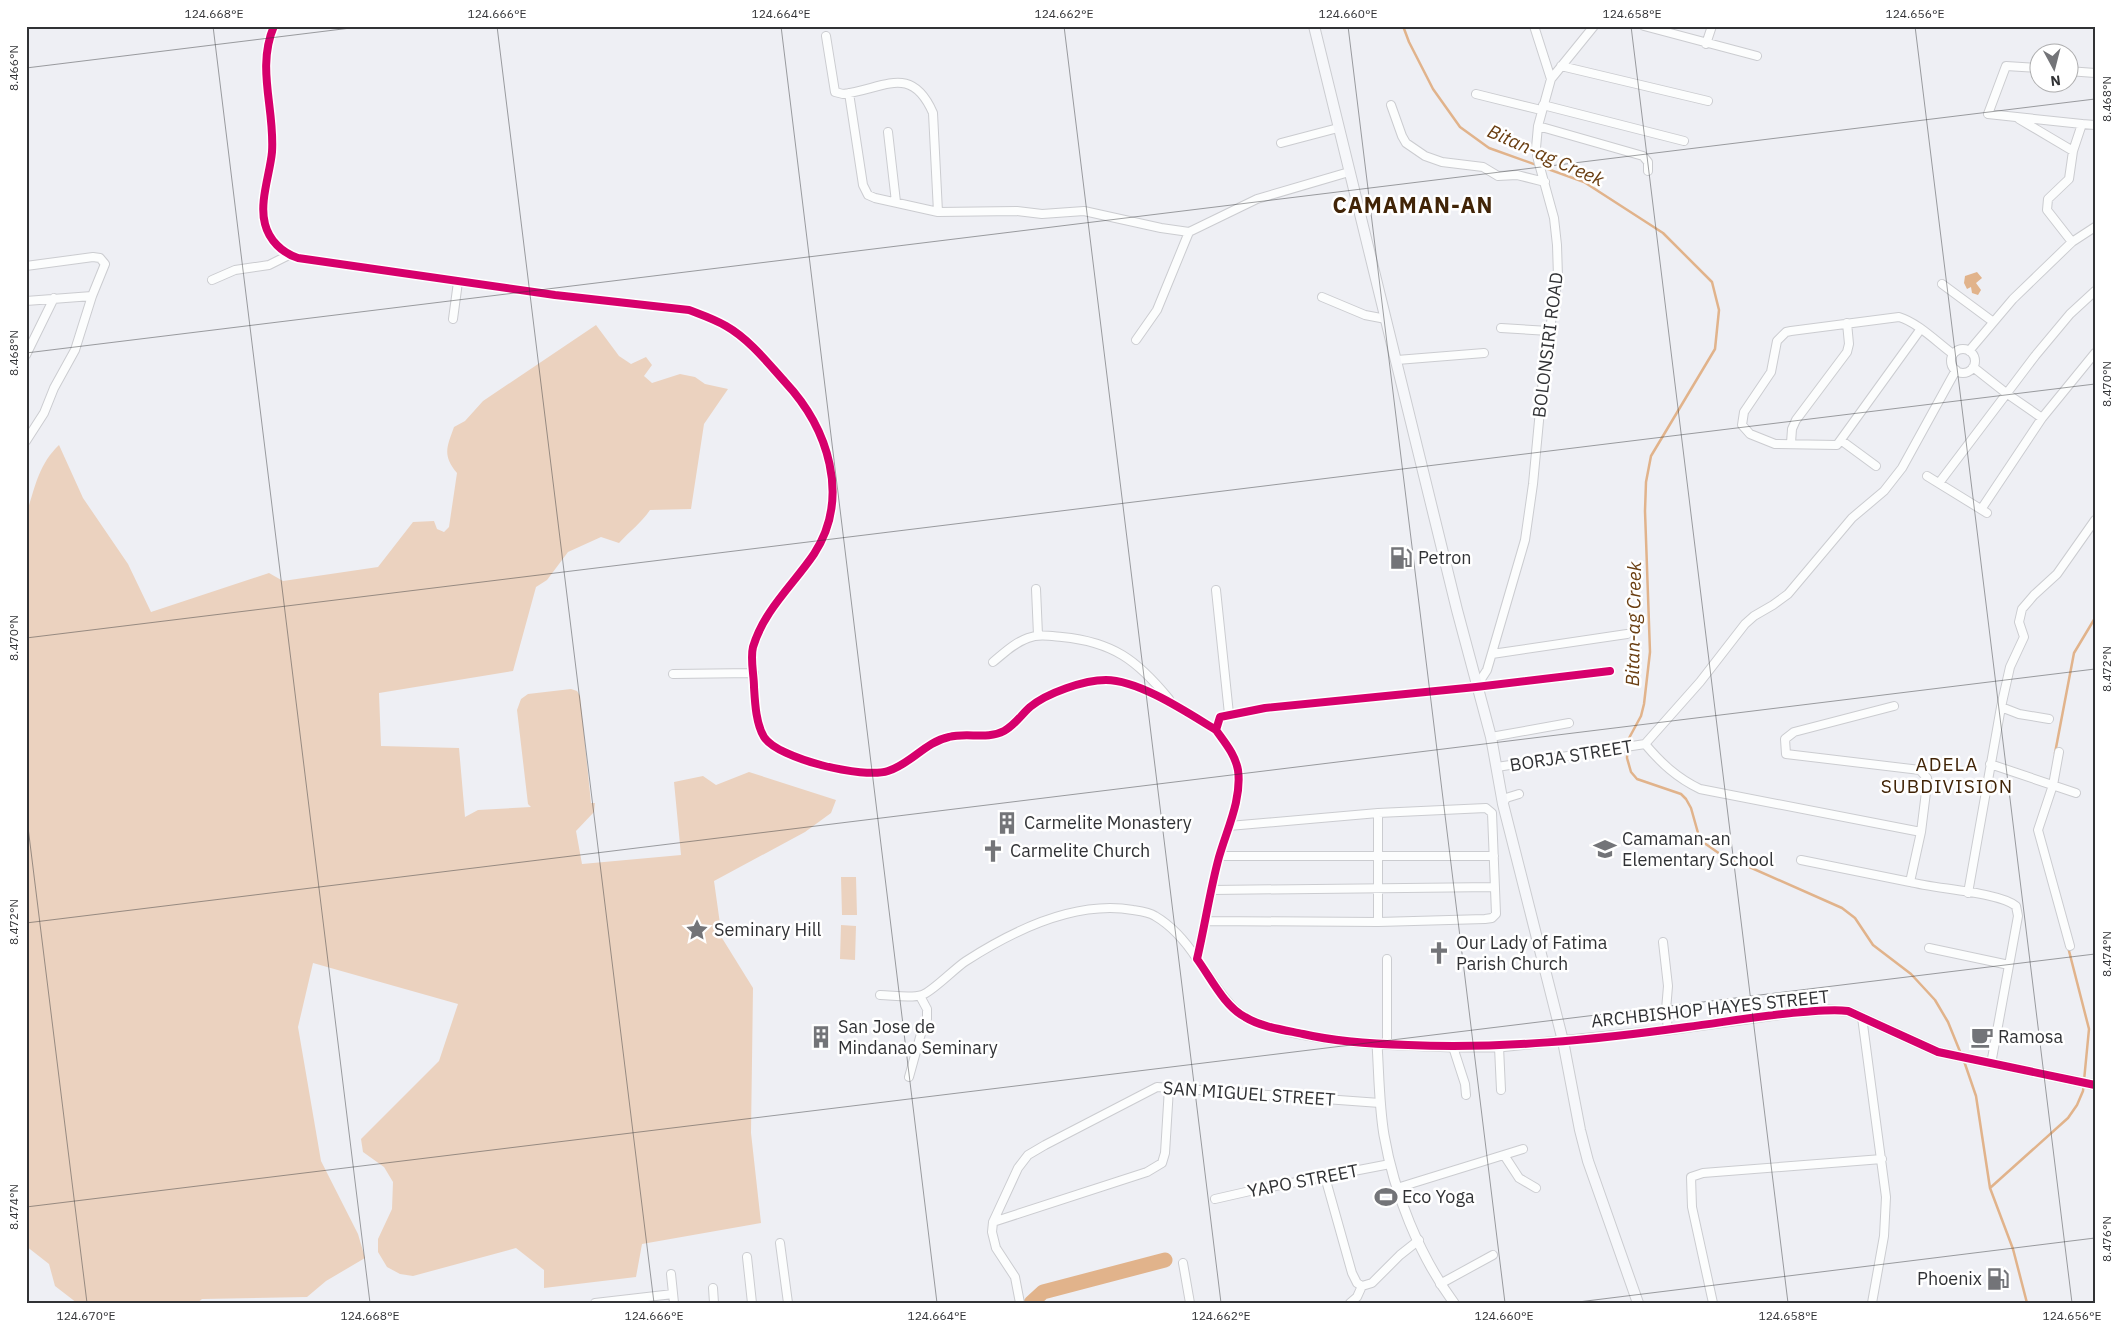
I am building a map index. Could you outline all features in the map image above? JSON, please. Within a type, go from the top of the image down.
[{"type":"main road","points":[[1314,26],[1476,687],[1491,736],[1503,804],[1564,1041],[1580,1130],[1588,1161],[1638,1303]]},
{"type":"street","points":[[274,26],[266,46],[265,62],[272,150],[262,214],[271,239],[289,255],[307,260],[458,282],[689,310],[729,328],[746,342],[799,397],[821,433],[831,468],[833,496],[824,537],[763,623],[752,650],[760,729],[769,743],[785,754],[832,768],[884,772],[898,767],[924,748],[946,737],[958,735],[995,735],[1010,728],[1029,708],[1050,695],[1094,681],[1120,682],[1157,695],[1216,730],[1230,749],[1238,771],[1237,796],[1220,856],[1198,959]]},
{"type":"street","points":[[1534,26],[1551,79]]},
{"type":"street","name":"BOLONSIRI ROAD","points":[[1476,687],[1484,677],[1492,654],[1525,540],[1531,501],[1537,426],[1558,276],[1554,218],[1536,148],[1538,126],[1551,79],[1594,26]]},
{"type":"street","points":[[1644,26],[1757,56]]},
{"type":"street","points":[[1706,44],[1712,26]]},
{"type":"street","points":[[826,36],[836,92],[849,93],[896,83],[908,84],[922,92],[933,113],[938,212]]},
{"type":"street","points":[[2028,67],[2009,65],[2004,68],[1988,114],[2095,125]]},
{"type":"street","points":[[1561,66],[1708,101]]},
{"type":"street","points":[[2078,72],[2095,73]]},
{"type":"street","points":[[849,93],[863,185],[868,196],[938,212],[1017,211],[1042,214],[1084,211],[1161,228],[1189,232],[1257,199],[1350,172]]},
{"type":"street","points":[[1476,94],[1542,107],[1684,141]]},
{"type":"street","points":[[1391,105],[1406,143],[1425,156],[1442,162],[1483,167],[1498,176],[1517,175],[1544,179]]},
{"type":"street","points":[[2015,116],[2072,151]]},
{"type":"street","points":[[2072,242],[2047,210],[2046,205],[2048,199],[2069,180],[2072,151],[2082,124]]},
{"type":"street","points":[[1538,126],[1643,156],[1648,162],[1648,171]]},
{"type":"street","points":[[1281,144],[1338,128]]},
{"type":"street","points":[[888,132],[896,202]]},
{"type":"street","points":[[1969,350],[1992,321],[2072,242],[2095,228]]},
{"type":"street","points":[[1136,340],[1157,310],[1189,232]]},
{"type":"street","points":[[212,280],[234,270],[269,265],[289,255]]},
{"type":"street","points":[[26,266],[93,257],[100,258],[105,264],[92,296],[75,350],[54,388],[44,413],[26,441]]},
{"type":"street","points":[[453,319],[458,282]]},
{"type":"street","points":[[1942,284],[1992,321]]},
{"type":"street","points":[[1939,483],[2006,393],[2070,314],[2095,291]]},
{"type":"street","points":[[26,301],[92,296]]},
{"type":"street","points":[[1322,297],[1365,315],[1386,319]]},
{"type":"street","points":[[26,354],[54,298]]},
{"type":"street","points":[[1920,330],[1842,441],[1832,446],[1767,442],[1750,434],[1742,425],[1744,412],[1771,372],[1777,341],[1786,332],[1899,316],[1920,330],[1953,354]]},
{"type":"street","points":[[1791,443],[1792,429],[1796,420],[1847,352],[1849,344],[1847,322]]},
{"type":"street","points":[[1501,328],[1549,331]]},
{"type":"street","points":[[1960,349],[1969,350],[1975,359],[1973,366],[1967,372],[1956,370],[1952,364],[1953,354],[1960,349]]},
{"type":"street","points":[[1397,360],[1484,353]]},
{"type":"street","points":[[1927,476],[1984,510],[2042,418],[2095,353]]},
{"type":"street","points":[[1973,366],[2006,393],[2042,418]]},
{"type":"street","points":[[1921,832],[1700,789],[1686,783],[1666,768],[1645,744],[1700,682],[1745,624],[1788,594],[1852,518],[1884,491],[1902,468],[1956,370]]},
{"type":"street","points":[[1842,441],[1876,466]]},
{"type":"street","points":[[1968,893],[2001,707],[2010,667],[2024,637],[2019,622],[2022,609],[2056,574],[2095,520]]},
{"type":"street","points":[[1036,589],[1038,635]]},
{"type":"street","points":[[1216,590],[1229,714]]},
{"type":"street","points":[[1492,654],[1626,634]]},
{"type":"street","points":[[993,662],[1016,644],[1038,635],[1096,642],[1119,653],[1142,670],[1172,703]]},
{"type":"street","points":[[1216,730],[1220,717],[1264,708],[1476,687],[1610,671]]},
{"type":"street","points":[[674,674],[754,673]]},
{"type":"street","points":[[1894,706],[1794,732],[1784,740],[1783,754],[1920,770],[1927,778],[1927,784],[1921,832],[1910,882]]},
{"type":"street","points":[[2001,707],[2018,714],[2049,719]]},
{"type":"street","points":[[1491,736],[1569,723]]},
{"type":"street","name":"BORJA STREET","points":[[1497,767],[1645,744]]},
{"type":"street","points":[[2059,752],[2053,784],[2038,830],[2070,946]]},
{"type":"street","points":[[1990,764],[2076,793]]},
{"type":"street","points":[[1503,804],[1506,798],[1519,794]]},
{"type":"street","points":[[1206,922],[1378,922],[1492,918],[1496,914],[1492,813],[1486,808],[1378,812],[1229,826]]},
{"type":"street","points":[[1378,812],[1378,922]]},
{"type":"street","points":[[1220,856],[1494,856]]},
{"type":"street","points":[[1801,860],[1929,887],[2004,898],[2016,906],[2018,916],[1991,1064]]},
{"type":"street","points":[[1212,890],[1495,887]]},
{"type":"street","points":[[880,994],[920,996],[957,967],[1017,931],[1067,914],[1092,908],[1122,908],[1154,916],[1181,937],[1226,999],[1245,1017],[1274,1027],[1324,1039],[1382,1044]]},
{"type":"street","points":[[1663,942],[1668,986],[1666,1010],[1668,1030]]},
{"type":"street","points":[[1929,948],[2009,965]]},
{"type":"street","points":[[1387,959],[1380,1103],[1390,1164],[1419,1240],[1440,1284],[1454,1303]]},
{"type":"street","points":[[909,1078],[927,1018],[927,1009],[920,996]]},
{"type":"street","name":"ARCHBISHOP HAYES STREET","points":[[1382,1044],[1453,1047],[1499,1046],[1668,1030],[1828,1010],[1848,1010],[1928,1048],[1956,1057],[2094,1085]]},
{"type":"street","points":[[1862,1016],[1886,1187],[1886,1219],[1872,1303]]},
{"type":"street","points":[[1499,1046],[1501,1090]]},
{"type":"street","points":[[1453,1047],[1466,1095]]},
{"type":"street","name":"SAN MIGUEL STREET","points":[[993,1222],[1018,1168],[1028,1155],[1144,1092],[1157,1087],[1380,1103]]},
{"type":"street","points":[[1020,1303],[1015,1277],[996,1248],[992,1232],[993,1222],[1147,1172],[1162,1163],[1165,1153],[1169,1088]]},
{"type":"street","points":[[1398,1188],[1523,1149]]},
{"type":"street","points":[[1504,1155],[1519,1178],[1536,1188]]},
{"type":"street","points":[[1713,1303],[1692,1207],[1691,1177],[1703,1173],[1882,1159]]},
{"type":"street","name":"YAPO STREET","points":[[1215,1200],[1390,1164]]},
{"type":"street","points":[[1325,1177],[1352,1273],[1357,1282],[1362,1286]]},
{"type":"street","points":[[1350,1303],[1357,1297],[1362,1286],[1372,1283],[1400,1254],[1419,1240]]},
{"type":"street","points":[[780,1243],[788,1303]]},
{"type":"street","points":[[1440,1284],[1493,1255]]},
{"type":"street","points":[[747,1257],[752,1303]]},
{"type":"street","points":[[1183,1263],[1190,1303]]},
{"type":"street","points":[[595,1303],[674,1299],[671,1274]]},
{"type":"street","points":[[712,1288],[714,1303]]},
{"type":"shaded area","points":[[1977,272],[1982,278],[1976,283],[1981,290],[1978,295],[1972,293],[1971,287],[1967,289],[1964,283],[1965,276]]},
{"type":"shaded area","points":[[596,325],[619,356],[631,364],[646,357],[652,365],[644,376],[652,383],[680,374],[695,377],[705,384],[728,389],[704,424],[691,509],[650,510],[619,543],[601,537],[568,552],[547,580],[536,587],[513,671],[379,693],[381,746],[459,748],[465,817],[478,810],[531,807],[528,804],[517,710],[521,699],[528,694],[571,689],[577,691],[580,696],[591,803],[595,803],[594,812],[576,831],[582,864],[681,855],[674,782],[703,776],[716,785],[749,772],[836,800],[831,813],[805,832],[714,881],[722,938],[753,988],[751,1133],[761,1223],[642,1244],[636,1277],[544,1288],[544,1270],[516,1248],[413,1276],[400,1274],[387,1267],[378,1252],[378,1239],[392,1209],[393,1182],[384,1167],[363,1152],[361,1139],[439,1061],[458,1004],[313,963],[298,1027],[321,1161],[358,1234],[365,1258],[326,1281],[307,1297],[202,1299],[197,1303],[77,1303],[55,1286],[49,1264],[26,1246],[26,515],[35,486],[46,461],[59,445],[83,498],[128,564],[151,612],[269,573],[283,581],[378,567],[413,522],[434,521],[437,529],[444,532],[449,527],[457,473],[449,461],[447,451],[454,427],[465,421],[483,401]]},
{"type":"shaded area","points":[[841,877],[856,877],[857,915],[842,915]]},
{"type":"shaded area","points":[[841,925],[856,926],[855,960],[840,959]]},
{"type":"waterway","name":"Bitan-ag Creek","points":[[1403,26],[1433,89],[1460,127],[1489,148],[1584,182],[1663,233],[1712,282],[1719,310],[1715,349],[1651,456],[1646,482],[1645,511],[1650,652],[1644,704],[1641,716],[1628,740],[1627,758],[1631,772],[1637,779],[1681,794],[1691,808],[1700,840],[1720,854],[1842,908],[1855,918],[1873,945],[1911,974],[1935,1000],[1948,1022],[1961,1054]]},
{"type":"waterway","points":[[2055,753],[2074,653],[2095,618]]},
{"type":"waterway","points":[[1990,1188],[2068,1118],[2077,1105],[2083,1091],[2089,1029],[2068,947]]},
{"type":"waterway","name":"Bitan-ag Creek","points":[[1964,1061],[1976,1096],[1990,1188],[2013,1249],[2027,1303]]},
{"type":"waterway","points":[[1031,1303],[1043,1292],[1165,1260]]},
{"type":"cycle path","points":[[274,26],[269,42],[266,73],[272,152],[264,197],[263,215],[267,230],[273,240],[287,253],[298,258],[555,295],[689,310],[708,317],[743,338],[765,359],[800,400],[813,420],[823,442],[829,464],[832,487],[831,510],[825,532],[814,554],[764,621],[753,647],[752,662],[755,706],[761,732],[772,745],[803,760],[841,770],[876,773],[888,771],[896,768],[940,740],[963,735],[984,736],[997,734],[1008,729],[1037,702],[1056,692],[1087,682],[1106,680],[1119,681],[1148,691],[1216,730]]},
{"type":"cycle path","points":[[1610,671],[1476,687],[1265,708],[1220,717],[1216,730],[1237,764],[1238,792],[1216,869],[1197,959],[1224,999],[1245,1017],[1265,1026],[1281,1030],[1355,1042],[1443,1046],[1478,1046],[1582,1039],[1652,1032],[1774,1015],[1842,1010],[1938,1052],[2095,1085]]},
{"type":"place","name":"Petron","points":[[1401,558]]},
{"type":"place","name":"Carmelite Monastery","points":[[1007,823]]},
{"type":"place","name":"Camaman-an Elementary School","points":[[1605,849]]},
{"type":"place","name":"Carmelite Church","points":[[993,851]]},
{"type":"place","name":"Seminary Hill","points":[[697,930]]},
{"type":"place","name":"Our Lady of Fatima Parish Church","points":[[1439,953]]},
{"type":"place","name":"San Jose de Mindanao Seminary","points":[[821,1037]]},
{"type":"place","name":"Ramosa","points":[[1982,1037]]},
{"type":"place","name":"Eco Yoga","points":[[1386,1197]]},
{"type":"place","name":"Phoenix","points":[[1998,1279]]},
{"type":"district","name":"CAMAMAN-AN","points":[[1413,205]]},
{"type":"district","name":"ADELA SUBDIVISION","points":[[1947,775]]}]
